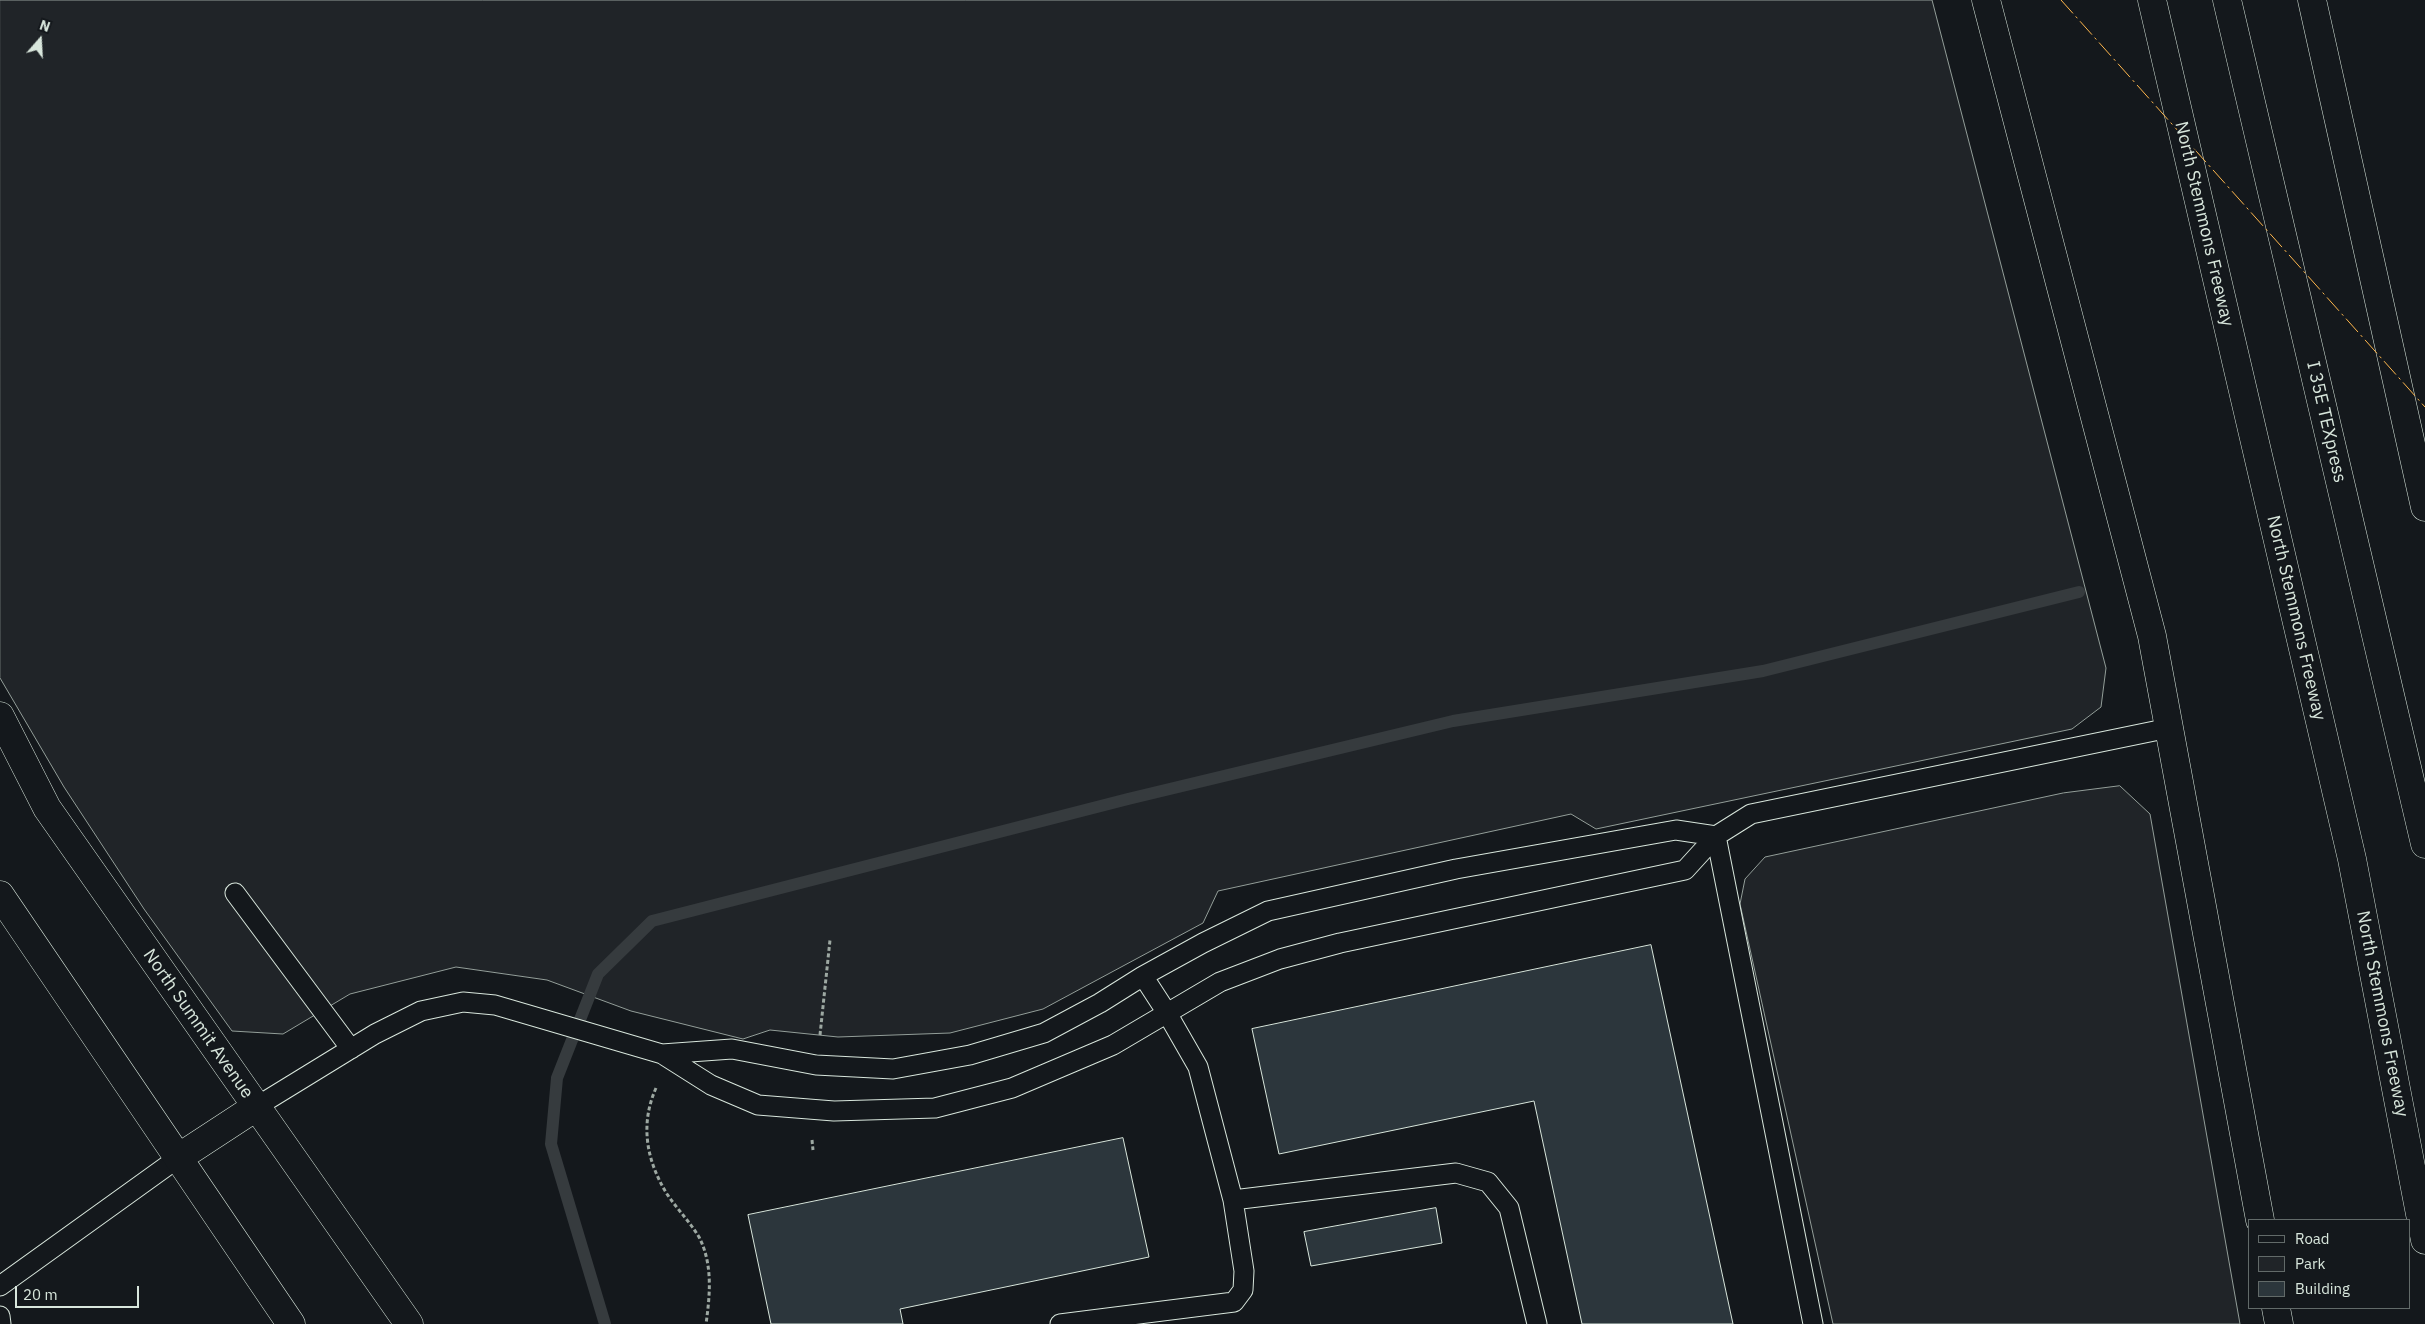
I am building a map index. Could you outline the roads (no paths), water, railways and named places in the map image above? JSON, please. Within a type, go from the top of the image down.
[{"type":"main road","points":[[1986,0],[2152,636],[2260,1219]]},
{"type":"main road","name":"North Stemmons Freeway","points":[[2152,0],[2352,859],[2425,1240]]},
{"type":"main road","name":"I 35E TEXpress","points":[[2227,0],[2425,844]]},
{"type":"main road","points":[[2312,0],[2425,507]]},
{"type":"main road","name":"North Summit Avenue","points":[[0,716],[47,808],[409,1324]]},
{"type":"main road","points":[[0,895],[291,1324]]},
{"type":"main road","points":[[178,1158],[256,1107]]},
{"type":"main road","points":[[2276,1309],[2279,1324]]},
{"type":"lane","points":[[256,1107],[351,1049],[422,1011],[464,1002],[495,1005],[662,1054],[711,1085],[758,1105],[834,1111],[935,1108],[1012,1088],[1113,1045],[1220,982],[1280,959],[1340,943],[1685,870],[1716,836],[1751,814],[2169,728]]},
{"type":"lane","points":[[662,1054],[732,1050],[816,1065],[893,1069],[970,1055],[1044,1033],[1100,1003],[1143,976],[1268,911],[1456,869],[1676,830],[1716,836]]},
{"type":"lane","points":[[1716,836],[1813,1324]]},
{"type":"lane","points":[[234,892],[351,1049]]},
{"type":"lane","points":[[1060,1324],[1107,1321],[1234,1302],[1243,1290],[1244,1271],[1233,1200],[1198,1067],[1167,1012],[1143,976]]},
{"type":"lane","points":[[0,1286],[178,1158]]},
{"type":"lane","points":[[1233,1200],[1456,1173],[1488,1182],[1509,1208],[1537,1324]]},
{"type":"lane","points":[[0,1316],[2,1324]]},
{"type":"waterway","points":[[605,1324],[551,1144],[557,1078],[598,974],[652,921],[1128,799],[1453,721],[1763,671],[2079,592]]}]
